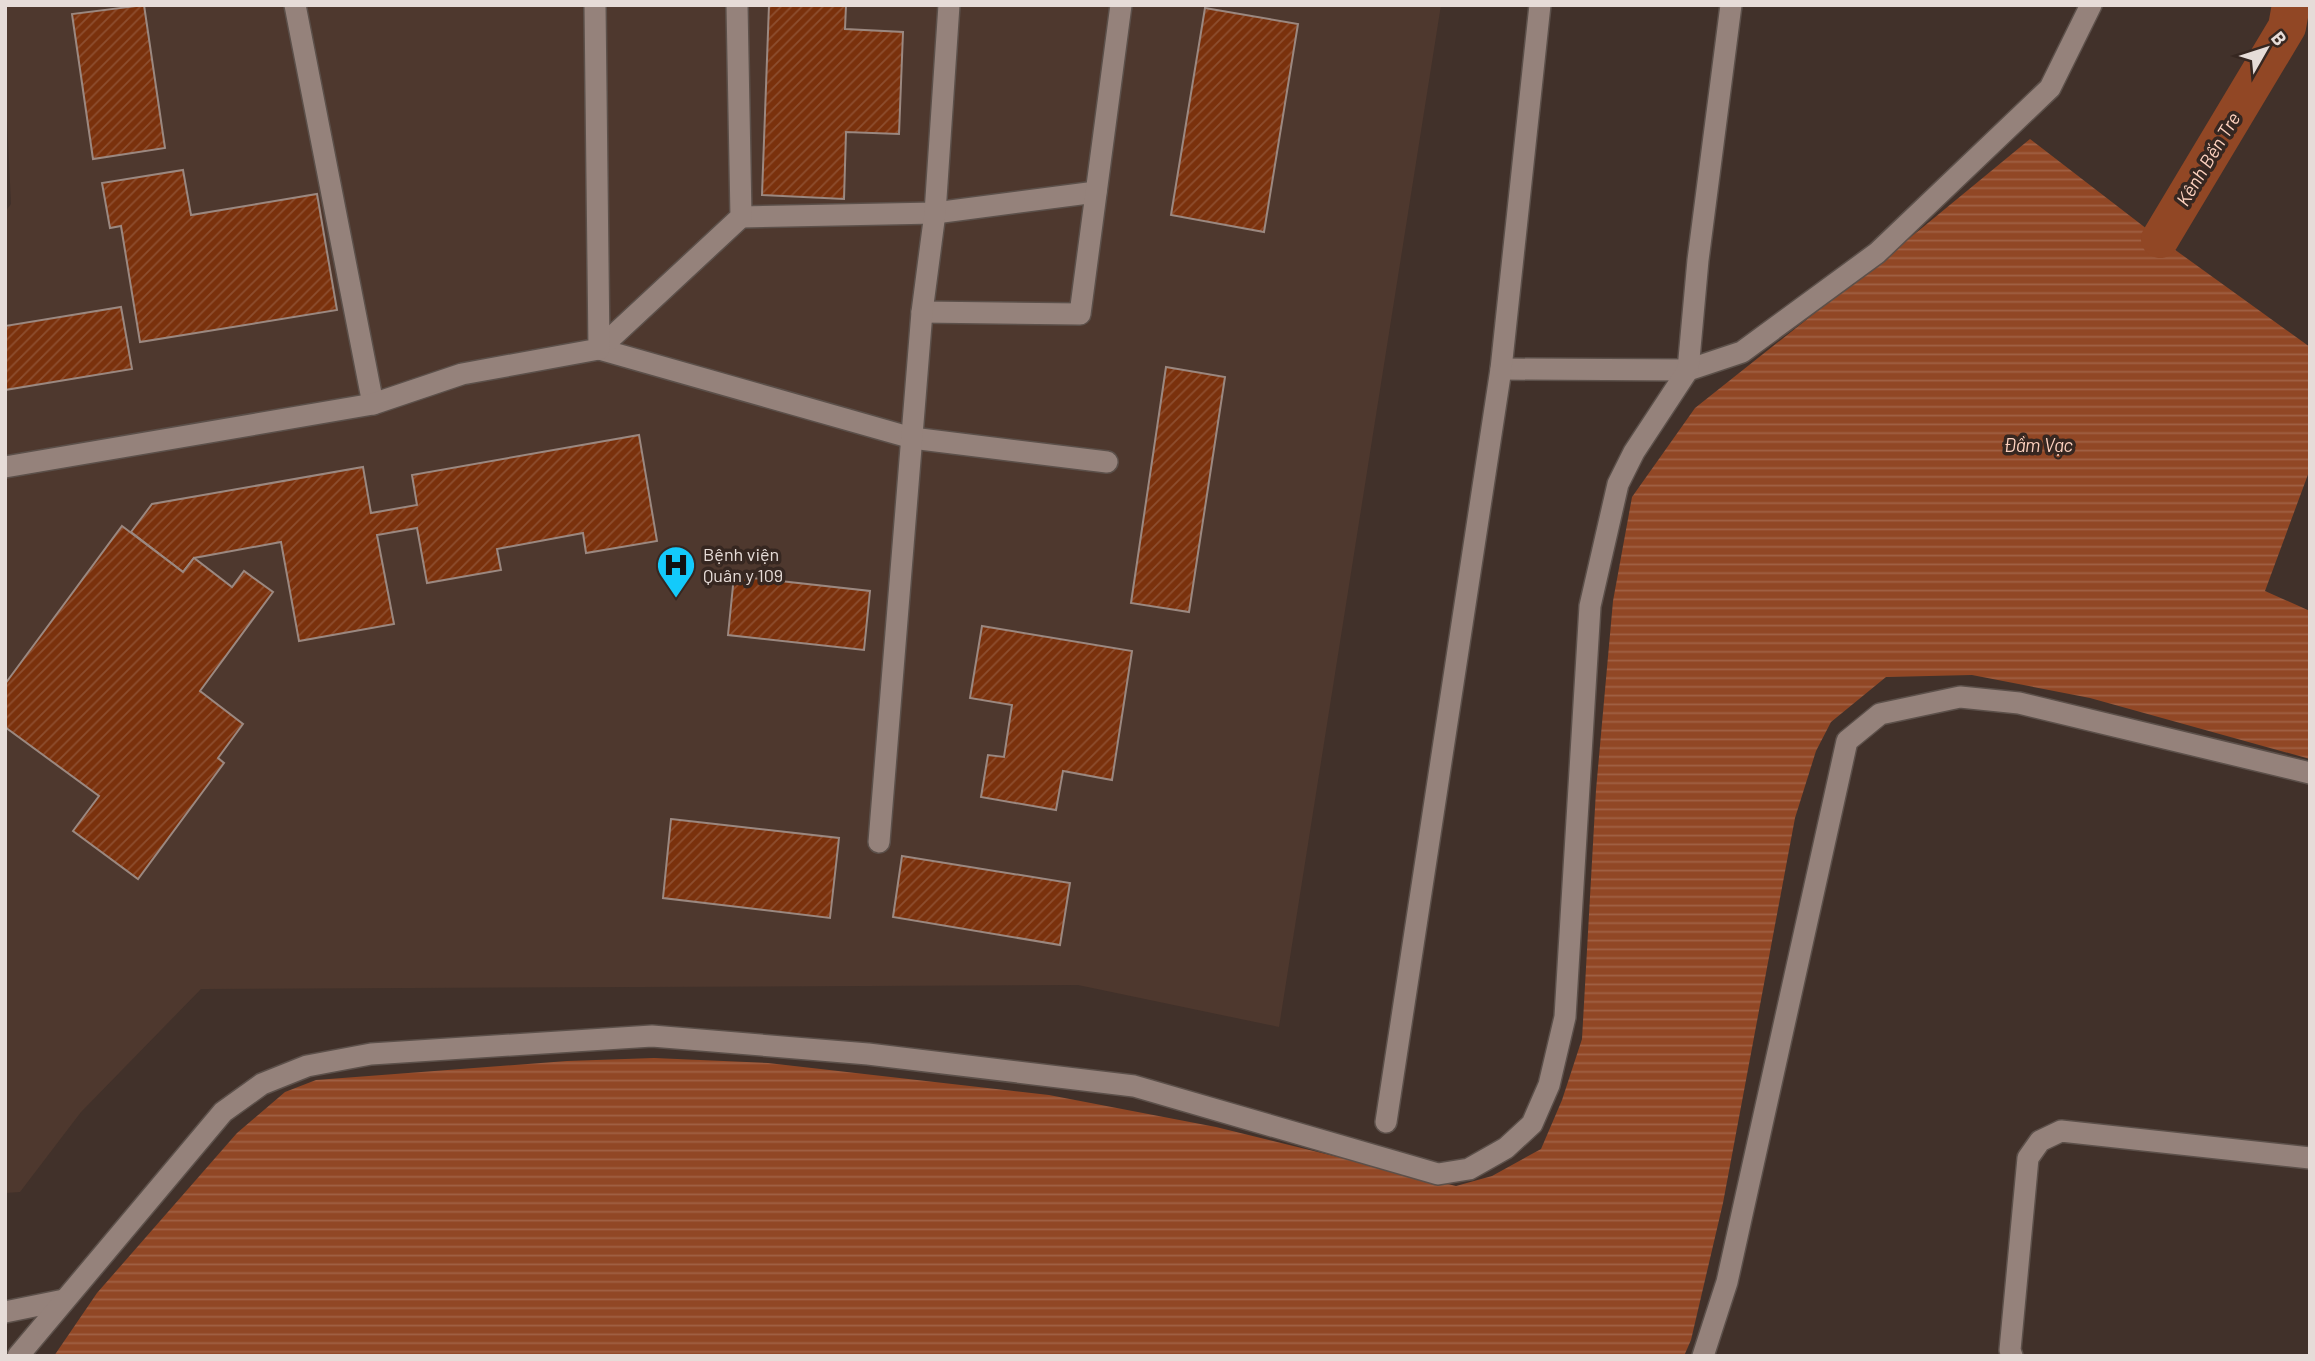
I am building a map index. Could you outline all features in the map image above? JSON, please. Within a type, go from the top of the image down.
[{"type":"street","points":[[295,5],[373,404]]},
{"type":"street","points":[[595,5],[599,349]]},
{"type":"street","points":[[737,5],[741,217]]},
{"type":"street","points":[[879,842],[922,312],[935,213],[949,5]]},
{"type":"street","points":[[922,312],[1080,314],[1121,5]]},
{"type":"street","points":[[1386,1122],[1501,369],[1540,5]]},
{"type":"street","points":[[18,1356],[223,1112],[262,1084],[307,1066],[371,1054],[652,1036],[868,1054],[1134,1086],[1438,1174],[1469,1169],[1506,1148],[1532,1124],[1549,1085],[1565,1017],[1590,606],[1618,485],[1634,452],[1688,370],[1698,260],[1731,5]]},
{"type":"street","points":[[1501,369],[1688,370],[1742,352],[1877,253],[2050,88],[2091,5]]},
{"type":"street","points":[[599,349],[741,217],[935,213],[1096,192]]},
{"type":"street","points":[[5,467],[373,404],[462,374],[599,349],[912,438],[1107,463]]},
{"type":"street","points":[[1703,1356],[1727,1282],[1847,741],[1880,714],[1959,697],[2019,703],[2310,773]]},
{"type":"street","points":[[2012,1356],[2010,1350],[2028,1158],[2040,1141],[2061,1131],[2310,1158]]},
{"type":"street","points":[[5,1312],[64,1300]]},
{"type":"shaded area","name":"Bệnh viện Quân y 109","points":[[5,5],[1441,5],[1279,1027],[1078,985],[201,989],[81,1112],[20,1192],[5,1193],[5,212],[11,204],[5,78]]},
{"type":"water","name":"Đầm Vạc","points":[[2030,139],[2160,239],[2310,347],[2310,469],[2265,591],[2310,611],[2310,759],[2090,698],[1972,675],[1886,677],[1831,722],[1816,751],[1795,818],[1723,1203],[1691,1340],[1684,1356],[54,1356],[97,1293],[237,1133],[285,1092],[316,1080],[567,1061],[654,1058],[768,1063],[1049,1095],[1216,1127],[1456,1186],[1492,1176],[1541,1149],[1562,1100],[1582,1039],[1596,790],[1613,601],[1632,497],[1695,408]]},
{"type":"building","points":[[144,5],[165,148],[93,159],[72,14]]},
{"type":"building","points":[[769,5],[846,5],[845,29],[903,32],[899,134],[846,132],[844,199],[762,195]]},
{"type":"building","points":[[1205,8],[1298,24],[1264,232],[1171,215]]},
{"type":"building","points":[[183,170],[191,215],[317,194],[337,310],[140,342],[121,226],[110,228],[102,183]]},
{"type":"building","points":[[121,307],[132,369],[5,390],[5,326]]},
{"type":"building","points":[[1166,367],[1225,377],[1189,612],[1131,603]]},
{"type":"building","points":[[639,435],[657,541],[586,553],[583,533],[497,549],[501,570],[427,583],[417,528],[377,535],[394,624],[299,641],[281,542],[194,558],[183,572],[131,532],[152,504],[363,467],[371,513],[417,505],[412,475]]},
{"type":"building","points":[[122,526],[183,572],[194,558],[232,587],[244,571],[273,592],[200,691],[243,724],[218,758],[224,763],[138,879],[73,831],[99,796],[5,727],[5,684]]},
{"type":"building","points":[[734,576],[870,591],[864,650],[728,635]]},
{"type":"building","points":[[982,626],[1132,651],[1112,780],[1063,771],[1056,810],[981,797],[988,755],[1004,757],[1012,705],[970,698]]},
{"type":"building","points":[[671,819],[839,838],[830,918],[663,898]]},
{"type":"building","points":[[902,856],[1070,883],[1060,945],[893,917]]},
{"type":"waterway","name":"Kênh Bến Tre","points":[[2160,239],[2287,27],[2291,5]]},
{"type":"place","name":"Bệnh viện Quân y 109","points":[[676,599]]}]
